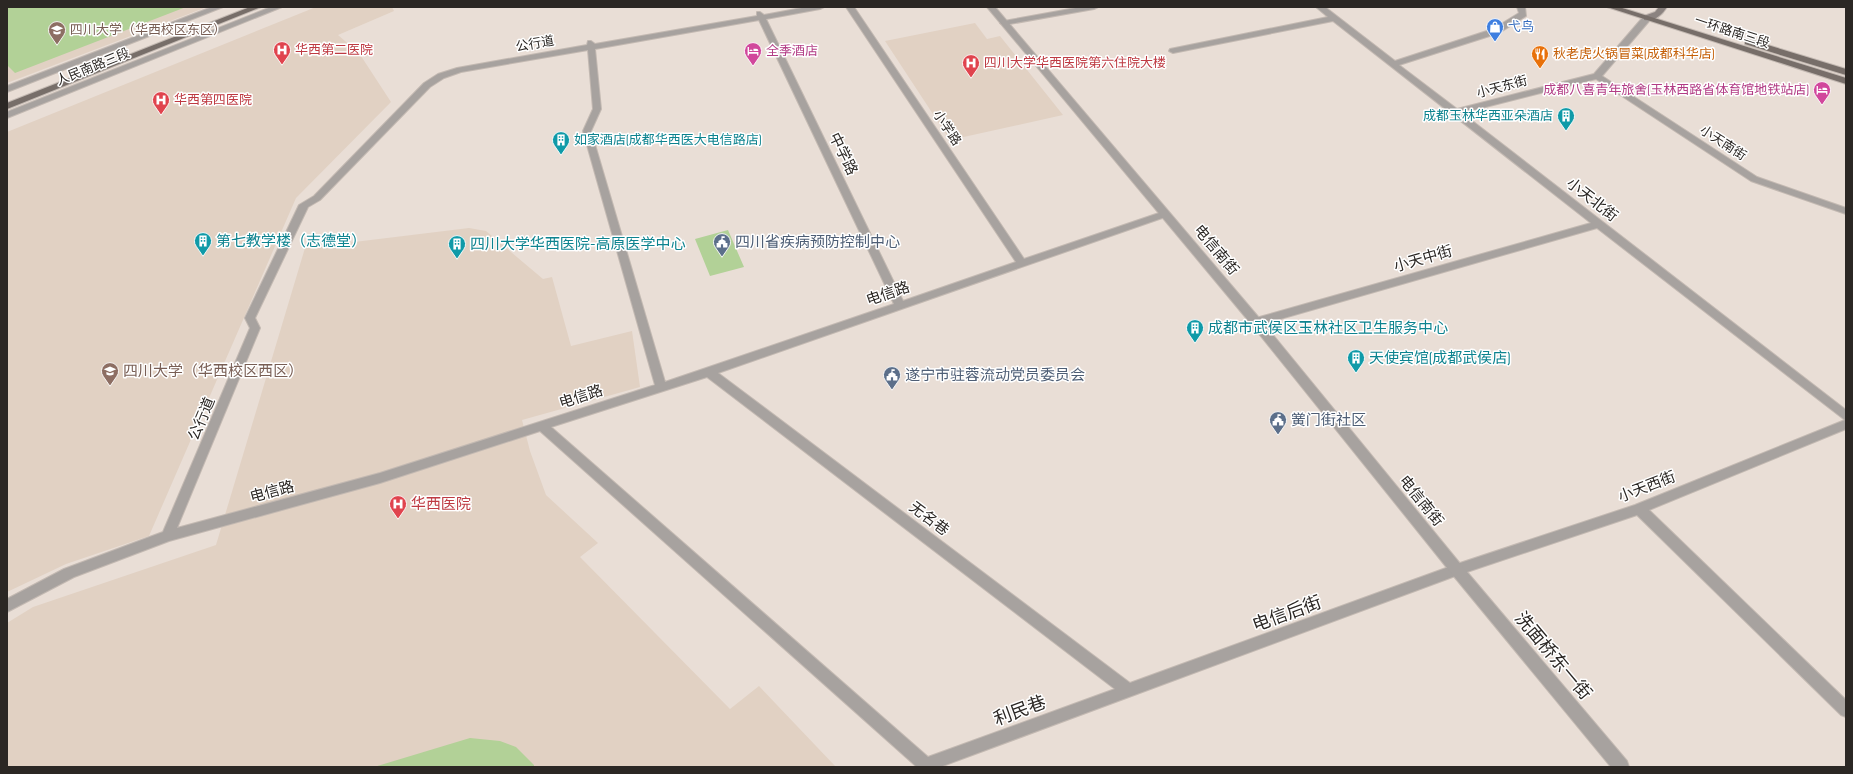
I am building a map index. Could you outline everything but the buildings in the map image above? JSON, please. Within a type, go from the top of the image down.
[{"type":"main road","name":"人民南路三段","points":[[7,98],[240,7]]},
{"type":"main road","name":"人民南路三段","points":[[7,106],[257,7]]},
{"type":"main road","name":"一环路南三段","points":[[1611,7],[1846,81]]},
{"type":"main road","name":"一环路南三段","points":[[1636,7],[1660,10],[1846,72]]},
{"type":"main road","points":[[1647,18],[1660,10]]},
{"type":"street","name":"人民南路三段","points":[[7,89],[219,7]]},
{"type":"street","name":"人民南路三段","points":[[7,115],[278,7]]},
{"type":"street","name":"公行道","points":[[761,16],[804,7]]},
{"type":"street","name":"公行道","points":[[168,536],[255,328],[250,318],[304,205],[317,198],[427,85],[441,76],[460,70],[591,45],[820,7]]},
{"type":"street","name":"小学路","points":[[850,7],[1022,263]]},
{"type":"street","name":"电信南街","points":[[991,7],[1256,322],[1457,570]]},
{"type":"street","points":[[1004,23],[1094,7]]},
{"type":"street","name":"小天北街","points":[[1320,7],[1846,416]]},
{"type":"street","points":[[1394,64],[1496,31],[1523,14],[1521,7]]},
{"type":"street","name":"中学路","points":[[761,16],[900,305]]},
{"type":"street","points":[[1173,51],[1334,18]]},
{"type":"street","points":[[1597,76],[1647,18]]},
{"type":"street","points":[[591,45],[597,109],[587,131],[661,387]]},
{"type":"street","name":"小天东街","points":[[1455,112],[1597,76]]},
{"type":"street","name":"小天南街","points":[[1597,76],[1754,179],[1846,211]]},
{"type":"street","name":"电信路","points":[[7,606],[69,573],[168,536],[380,478],[542,426],[709,372],[1165,214]]},
{"type":"street","name":"小天中街","points":[[1256,322],[1599,224]]},
{"type":"street","name":"无名巷","points":[[709,372],[1129,691]]},
{"type":"street","name":"小天西街","points":[[1457,570],[1639,509],[1846,424]]},
{"type":"street","points":[[542,426],[927,766]]},
{"type":"street","points":[[1639,509],[1846,710]]},
{"type":"street","name":"电信后街","points":[[1129,691],[1457,570]]},
{"type":"street","name":"洗面桥东一街","points":[[1457,570],[1621,767]]},
{"type":"street","name":"利民巷","points":[[927,766],[1129,691]]},
{"type":"shaded area","name":"四川大学（华西校区东区）","points":[[7,7],[207,7],[7,83]]},
{"type":"shaded area","name":"四川大学（华西校区西区）","points":[[316,7],[392,7],[394,11],[338,35],[359,53],[391,102],[296,198],[149,536],[66,564],[7,592],[7,132]]},
{"type":"shaded area","name":"四川大学华西医院第六住院大楼","points":[[975,23],[987,39],[1000,36],[1063,115],[950,140],[885,41]]},
{"type":"shaded area","name":"华西医院","points":[[469,228],[486,231],[543,279],[552,277],[571,346],[632,331],[640,387],[522,420],[530,451],[546,495],[598,543],[580,557],[730,709],[759,686],[836,767],[7,767],[7,623],[33,607],[216,545],[305,248]]},
{"type":"green space","name":"四川大学（华西校区东区）","points":[[7,7],[186,7],[15,73],[7,65]]},
{"type":"green space","points":[[728,230],[744,267],[710,276],[695,239]]},
{"type":"green space","points":[[470,738],[500,741],[516,747],[534,765],[534,767],[374,767]]},
{"type":"place","name":"弋鸟","points":[[1495,42]]},
{"type":"place","name":"四川大学（华西校区东区）","points":[[57,45]]},
{"type":"place","name":"华西第二医院","points":[[282,65]]},
{"type":"place","name":"全季酒店","points":[[753,66]]},
{"type":"place","name":"秋老虎火锅冒菜(成都科华店)","points":[[1540,69]]},
{"type":"place","name":"四川大学华西医院第六住院大楼","points":[[971,78]]},
{"type":"place","name":"成都八喜青年旅舍(玉林西路省体育馆地铁站店)","points":[[1822,105]]},
{"type":"place","name":"华西第四医院","points":[[161,115]]},
{"type":"place","name":"成都玉林华西亚朵酒店","points":[[1566,131]]},
{"type":"place","name":"如家酒店(成都华西医大电信路店)","points":[[561,155]]},
{"type":"place","name":"第七教学楼（志德堂）","points":[[203,256]]},
{"type":"place","name":"四川省疾病预防控制中心","points":[[722,257]]},
{"type":"place","name":"四川大学华西医院-高原医学中心","points":[[457,259]]},
{"type":"place","name":"成都市武侯区玉林社区卫生服务中心","points":[[1195,343]]},
{"type":"place","name":"天使宾馆(成都武侯店)","points":[[1356,373]]},
{"type":"place","name":"四川大学（华西校区西区）","points":[[110,386]]},
{"type":"place","name":"遂宁市驻蓉流动党员委员会","points":[[892,390]]},
{"type":"place","name":"黉门街社区","points":[[1278,435]]},
{"type":"place","name":"华西医院","points":[[398,519]]}]
